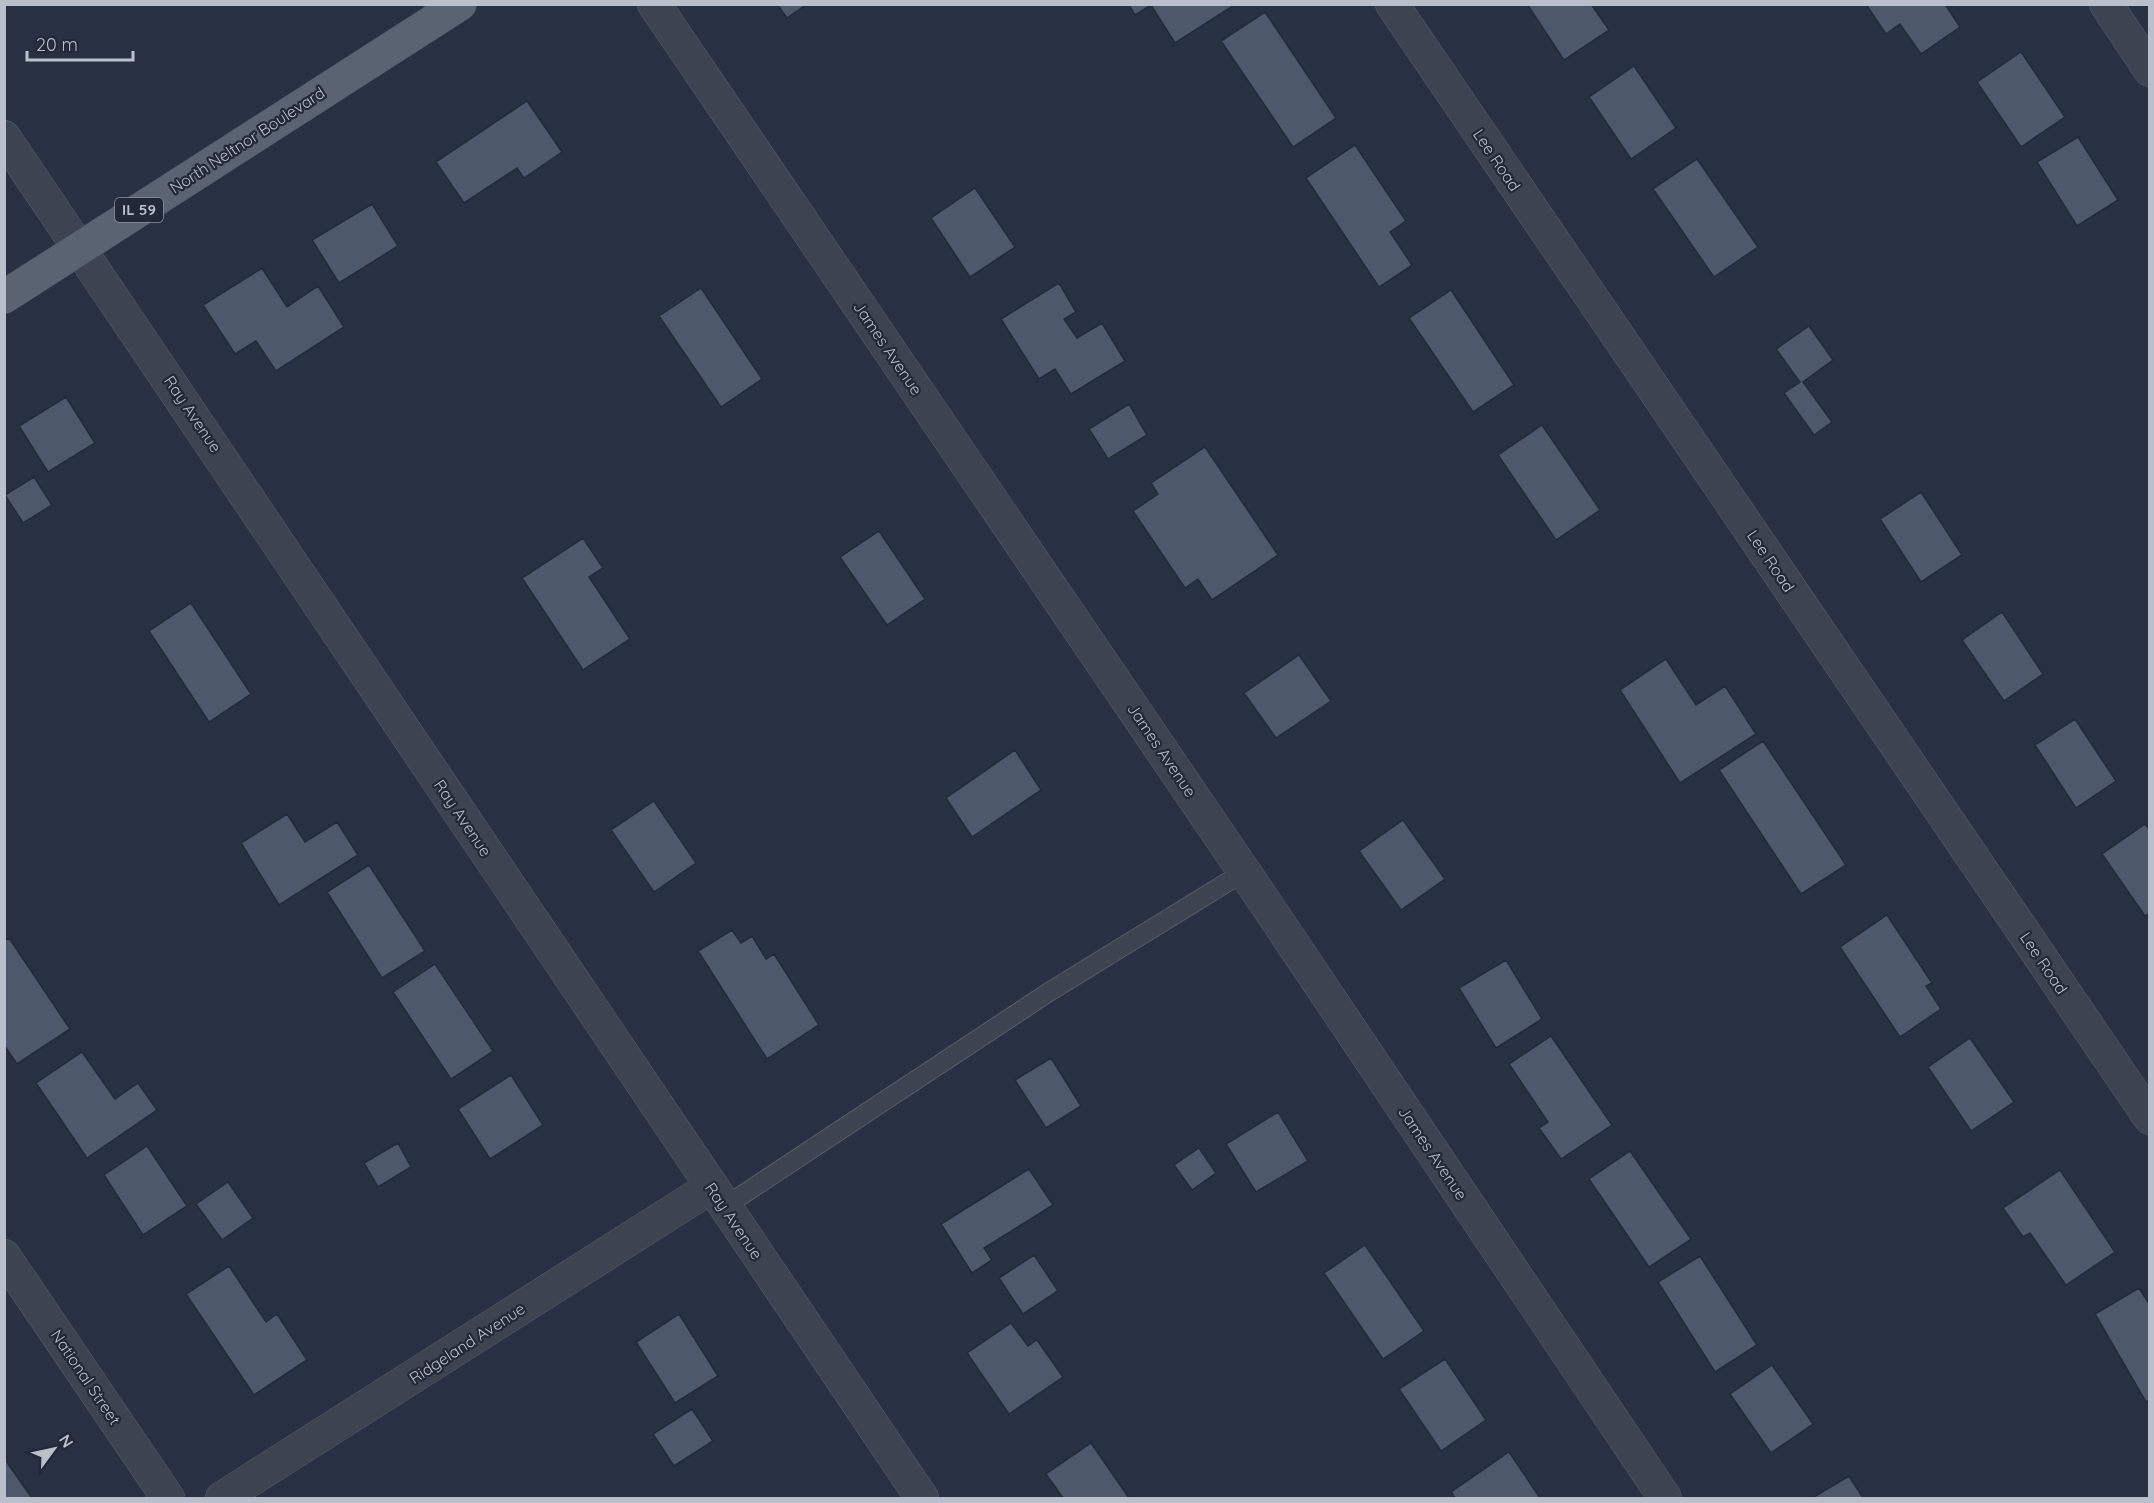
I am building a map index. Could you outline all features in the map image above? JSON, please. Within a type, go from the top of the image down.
[{"type":"main road","name":"North Neltnor Boulevard","points":[[4,297],[460,4]]},
{"type":"street","name":"James Avenue","points":[[654,4],[1244,872],[1665,1498]]},
{"type":"street","name":"Lee Road","points":[[1392,4],[2150,1118]]},
{"type":"street","points":[[2106,4],[2150,70]]},
{"type":"street","name":"Ray Avenue","points":[[4,137],[922,1498]]},
{"type":"street","name":"Ridgeland Avenue","points":[[222,1498],[718,1197]]},
{"type":"street","name":"National Street","points":[[4,1256],[168,1498]]},
{"type":"lane","points":[[718,1197],[1244,872]]},
{"type":"building","points":[[777,4],[807,4],[787,18]]},
{"type":"building","points":[[1128,4],[1236,4],[1175,43],[1151,5],[1135,15]]},
{"type":"building","points":[[1527,4],[1591,4],[1609,30],[1564,60]]},
{"type":"building","points":[[1870,4],[1945,4],[1960,27],[1921,54],[1900,24],[1886,34],[1867,6]]},
{"type":"building","points":[[1265,12],[1336,118],[1293,147],[1221,41]]},
{"type":"building","points":[[2021,52],[2065,117],[2021,147],[1977,82]]},
{"type":"building","points":[[1634,66],[1676,128],[1631,159],[1589,97]]},
{"type":"building","points":[[527,101],[562,152],[524,178],[517,168],[464,203],[436,162]]},
{"type":"building","points":[[2078,137],[2118,200],[2077,226],[2037,162]]},
{"type":"building","points":[[1355,145],[1406,221],[1390,232],[1412,265],[1379,287],[1306,178]]},
{"type":"building","points":[[1697,159],[1758,247],[1714,277],[1653,189]]},
{"type":"building","points":[[975,188],[1015,247],[970,277],[931,218]]},
{"type":"building","points":[[372,204],[398,246],[339,283],[312,240]]},
{"type":"building","points":[[262,268],[287,307],[318,286],[344,327],[276,371],[256,341],[235,354],[203,305]]},
{"type":"building","points":[[1059,283],[1076,312],[1064,319],[1077,338],[1102,323],[1125,361],[1071,394],[1055,369],[1039,379],[1001,319]]},
{"type":"building","points":[[701,288],[762,379],[721,407],[659,316]]},
{"type":"building","points":[[1451,290],[1514,385],[1473,412],[1409,318]]},
{"type":"building","points":[[1809,326],[1833,360],[1803,382],[1832,422],[1814,435],[1784,393],[1800,382],[1776,349]]},
{"type":"building","points":[[66,397],[95,443],[48,472],[19,426]]},
{"type":"building","points":[[1129,404],[1147,435],[1108,459],[1089,429]]},
{"type":"building","points":[[1542,425],[1600,510],[1556,540],[1498,455]]},
{"type":"building","points":[[1205,447],[1278,555],[1212,600],[1198,579],[1185,588],[1133,511],[1158,494],[1151,483]]},
{"type":"building","points":[[34,477],[52,505],[23,523],[5,495]]},
{"type":"building","points":[[1921,492],[1962,555],[1921,582],[1880,519]]},
{"type":"building","points":[[879,531],[925,599],[887,625],[840,557]]},
{"type":"building","points":[[583,538],[603,568],[589,577],[630,639],[583,670],[522,578]]},
{"type":"building","points":[[191,603],[251,694],[209,722],[149,631]]},
{"type":"building","points":[[2002,612],[2043,674],[2004,701],[1962,640]]},
{"type":"building","points":[[1299,655],[1331,701],[1276,738],[1244,693]]},
{"type":"building","points":[[1666,659],[1696,705],[1725,686],[1756,734],[1680,783],[1620,690]]},
{"type":"building","points":[[2075,719],[2116,781],[2076,808],[2035,745]]},
{"type":"building","points":[[1763,741],[1846,865],[1801,894],[1719,770]]},
{"type":"building","points":[[1015,750],[1041,790],[972,837],[946,798]]},
{"type":"building","points":[[654,801],[696,863],[654,892],[611,830]]},
{"type":"building","points":[[287,814],[305,842],[337,822],[358,855],[279,905],[241,843]]},
{"type":"building","points":[[1403,820],[1445,879],[1401,910],[1359,851]]},
{"type":"building","points":[[2145,824],[2150,830],[2150,913],[2145,916],[2102,854]]},
{"type":"building","points":[[369,865],[425,951],[382,978],[327,892]]},
{"type":"building","points":[[1887,915],[1932,983],[1926,986],[1941,1009],[1900,1037],[1840,947]]},
{"type":"building","points":[[732,930],[741,943],[752,936],[766,959],[774,954],[819,1025],[767,1059],[698,951]]},
{"type":"building","points":[[9,938],[70,1029],[17,1064],[4,1045],[4,941]]},
{"type":"building","points":[[1506,960],[1542,1019],[1496,1048],[1459,988]]},
{"type":"building","points":[[435,964],[493,1051],[451,1079],[393,992]]},
{"type":"building","points":[[1551,1036],[1612,1125],[1561,1159],[1539,1128],[1548,1122],[1509,1064]]},
{"type":"building","points":[[1970,1038],[2014,1102],[1971,1131],[1928,1067]]},
{"type":"building","points":[[82,1052],[115,1099],[138,1083],[157,1110],[87,1158],[36,1083]]},
{"type":"building","points":[[1051,1058],[1081,1106],[1046,1128],[1015,1080]]},
{"type":"building","points":[[511,1075],[543,1125],[490,1159],[458,1109]]},
{"type":"building","points":[[1278,1112],[1308,1161],[1256,1192],[1226,1144]]},
{"type":"building","points":[[398,1143],[411,1167],[378,1187],[364,1163]]},
{"type":"building","points":[[147,1146],[187,1206],[143,1235],[104,1175]]},
{"type":"building","points":[[1199,1148],[1216,1173],[1192,1190],[1174,1165]]},
{"type":"building","points":[[1630,1151],[1691,1239],[1649,1267],[1589,1179]]},
{"type":"building","points":[[1029,1169],[1053,1205],[984,1248],[992,1260],[972,1273],[941,1224]]},
{"type":"building","points":[[2060,1170],[2115,1252],[2066,1285],[2030,1233],[2023,1237],[2003,1208]]},
{"type":"building","points":[[228,1182],[253,1218],[222,1240],[196,1204]]},
{"type":"building","points":[[1365,1245],[1424,1331],[1383,1359],[1324,1273]]},
{"type":"building","points":[[1034,1255],[1058,1291],[1023,1314],[999,1278]]},
{"type":"building","points":[[1700,1256],[1757,1345],[1715,1372],[1658,1282]]},
{"type":"building","points":[[229,1266],[266,1322],[277,1314],[307,1360],[254,1395],[186,1294]]},
{"type":"building","points":[[2139,1288],[2150,1305],[2150,1399],[2146,1402],[2095,1314]]},
{"type":"building","points":[[679,1314],[718,1376],[675,1403],[636,1342]]},
{"type":"building","points":[[1011,1323],[1028,1346],[1037,1340],[1063,1377],[1009,1414],[967,1353]]},
{"type":"building","points":[[1445,1359],[1486,1420],[1441,1451],[1399,1389]]},
{"type":"building","points":[[1772,1365],[1813,1424],[1771,1453],[1730,1394]]},
{"type":"building","points":[[692,1409],[713,1441],[674,1466],[653,1434]]},
{"type":"building","points":[[1091,1443],[1129,1498],[1063,1498],[1046,1474]]},
{"type":"building","points":[[1509,1452],[1540,1498],[1455,1498],[1451,1492]]},
{"type":"building","points":[[4,1458],[32,1498],[4,1498]]},
{"type":"building","points":[[1849,1476],[1863,1498],[1812,1498]]}]
